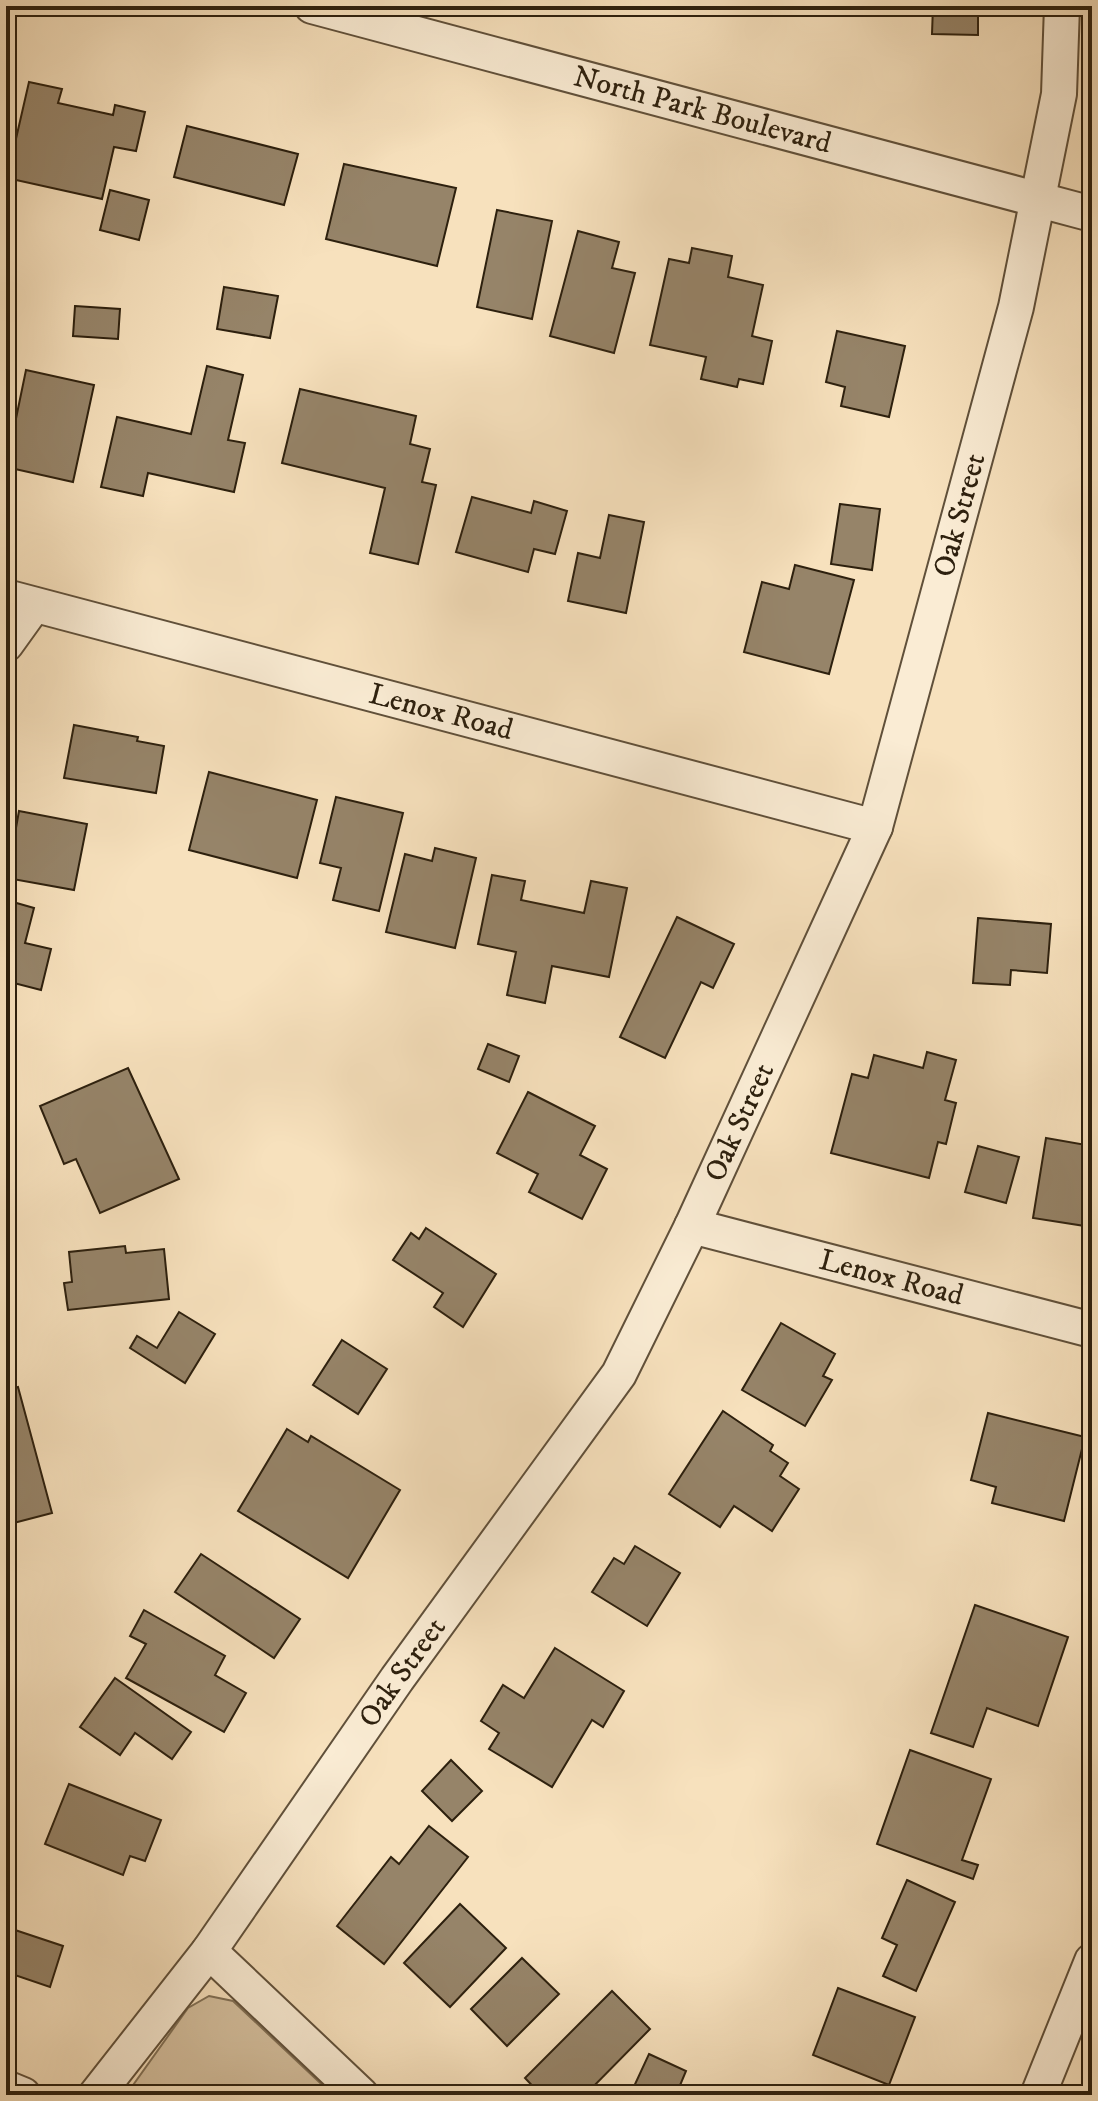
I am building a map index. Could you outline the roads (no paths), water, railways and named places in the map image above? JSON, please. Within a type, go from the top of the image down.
[{"type":"street","name":"North Park Boulevard","points":[[312,6],[1092,214]]},
{"type":"street","name":"Oak Street","points":[[96,2095],[209,1951],[397,1679],[619,1374],[692,1226],[875,827],[1016,307],[1059,94],[1062,6]]},
{"type":"street","name":"Lenox Road","points":[[20,601],[875,827]]},
{"type":"street","points":[[6,644],[20,601]]},
{"type":"street","name":"Lenox Road","points":[[692,1226],[1092,1330]]},
{"type":"street","points":[[209,1951],[361,2095]]},
{"type":"street","points":[[1038,2095],[1092,1961]]},
{"type":"street","points":[[6,2088],[23,2095]]}]
